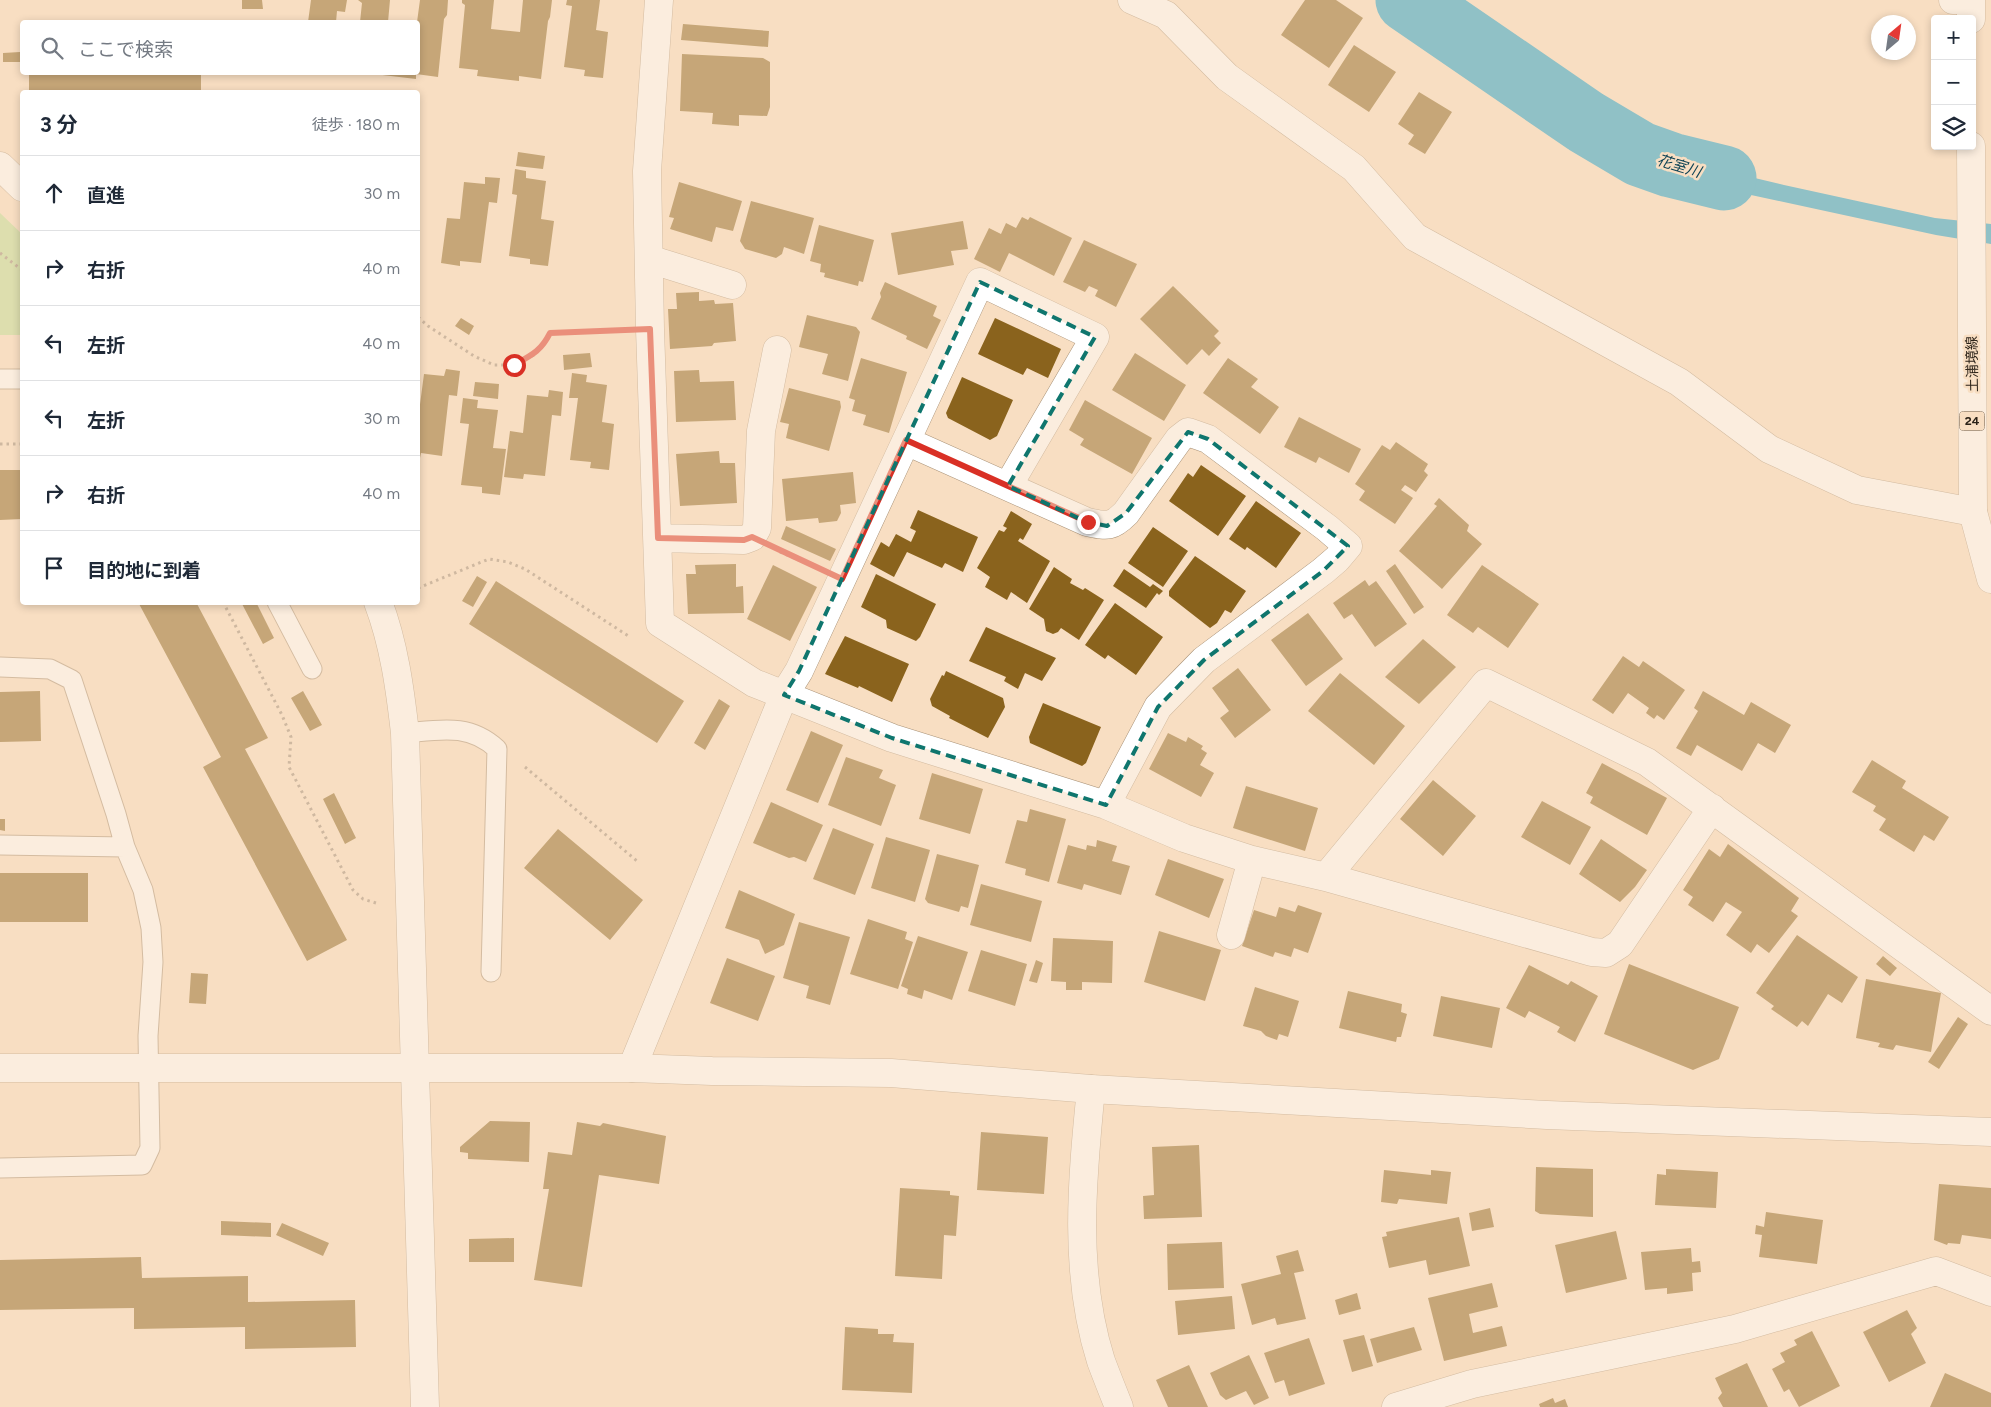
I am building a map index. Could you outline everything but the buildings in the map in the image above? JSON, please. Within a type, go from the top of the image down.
[{"type":"street","points":[[659,0],[647,171],[650,329],[660,623],[754,683],[892,738],[1106,805],[1184,838],[1252,860],[1326,877],[1592,952],[1606,953],[1620,944],[1712,808]]},
{"type":"street","points":[[1132,0],[1171,8],[1227,78],[1354,168],[1415,237],[1679,382],[1769,449],[1857,490],[1973,512]]},
{"type":"street","points":[[1953,0],[1970,0],[1971,15]]},
{"type":"street","name":"土浦境線","points":[[1971,150],[1973,512],[1991,580]]},
{"type":"street","points":[[0,166],[20,185]]},
{"type":"street","points":[[649,259],[732,285]]},
{"type":"street","points":[[632,1068],[784,695],[799,671],[980,282],[1095,338],[1008,486]]},
{"type":"street","points":[[658,538],[744,540],[752,537],[757,528],[761,432],[777,350]]},
{"type":"street","points":[[906,440],[1088,522],[1107,526],[1116,523],[1126,513],[1179,438],[1188,432],[1208,440],[1327,528],[1348,546],[1323,571],[1204,660],[1158,707],[1106,805]]},
{"type":"street","points":[[379,605],[390,636],[402,703],[405,733],[425,1407]]},
{"type":"street","points":[[1326,877],[1486,683],[1648,762],[1991,1011]]},
{"type":"street","points":[[1231,936],[1252,860]]},
{"type":"street","points":[[0,1068],[632,1068],[891,1073],[1091,1089],[1547,1115],[1991,1132]]},
{"type":"street","points":[[1091,1089],[1082,1190],[1081,1238],[1090,1310],[1101,1360],[1119,1407]]},
{"type":"street","points":[[1396,1407],[1472,1384],[1734,1330],[1936,1271],[1991,1292]]},
{"type":"lane","points":[[0,379],[20,379]]},
{"type":"lane","points":[[280,605],[312,669]]},
{"type":"lane","points":[[0,667],[50,669],[72,680],[125,847],[143,890],[151,928],[153,962],[148,1036],[150,1148],[142,1165],[0,1168]]},
{"type":"lane","points":[[405,733],[461,729],[474,733],[497,749],[491,972]]},
{"type":"lane","points":[[0,846],[125,847]]},
{"type":"path","points":[[0,253],[20,268]]},
{"type":"path","points":[[420,319],[474,356],[494,365],[514,365],[534,354],[543,346],[550,333],[650,329]]},
{"type":"path","points":[[0,444],[20,444]]},
{"type":"path","points":[[752,537],[842,579]]},
{"type":"path","points":[[420,587],[489,559],[508,562],[526,569],[638,642]]},
{"type":"path","points":[[226,605],[282,715],[291,737],[289,767],[353,890],[364,899],[384,905],[410,904]]},
{"type":"path","points":[[497,749],[528,768],[637,862]]},
{"type":"highlighted area","points":[[980,282],[1095,337],[1008,486],[1087,522],[1107,526],[1126,513],[1188,432],[1208,439],[1348,546],[1323,571],[1204,660],[1158,707],[1106,805],[892,738],[784,695],[799,671]]},
{"type":"green space","points":[[0,213],[20,232],[20,335],[0,335]]},
{"type":"water","points":[[1641,143],[1679,160],[1784,185],[1935,218],[1991,224],[1991,244],[1936,235],[1700,184],[1635,164]]},
{"type":"waterway","name":"花室川","points":[[1408,0],[1586,122],[1640,154],[1671,165],[1724,178]]},
{"type":"route","points":[[514,365],[534,354],[543,346],[550,333],[650,329],[658,538],[744,540],[752,537],[842,579],[906,440],[1088,522]]}]
